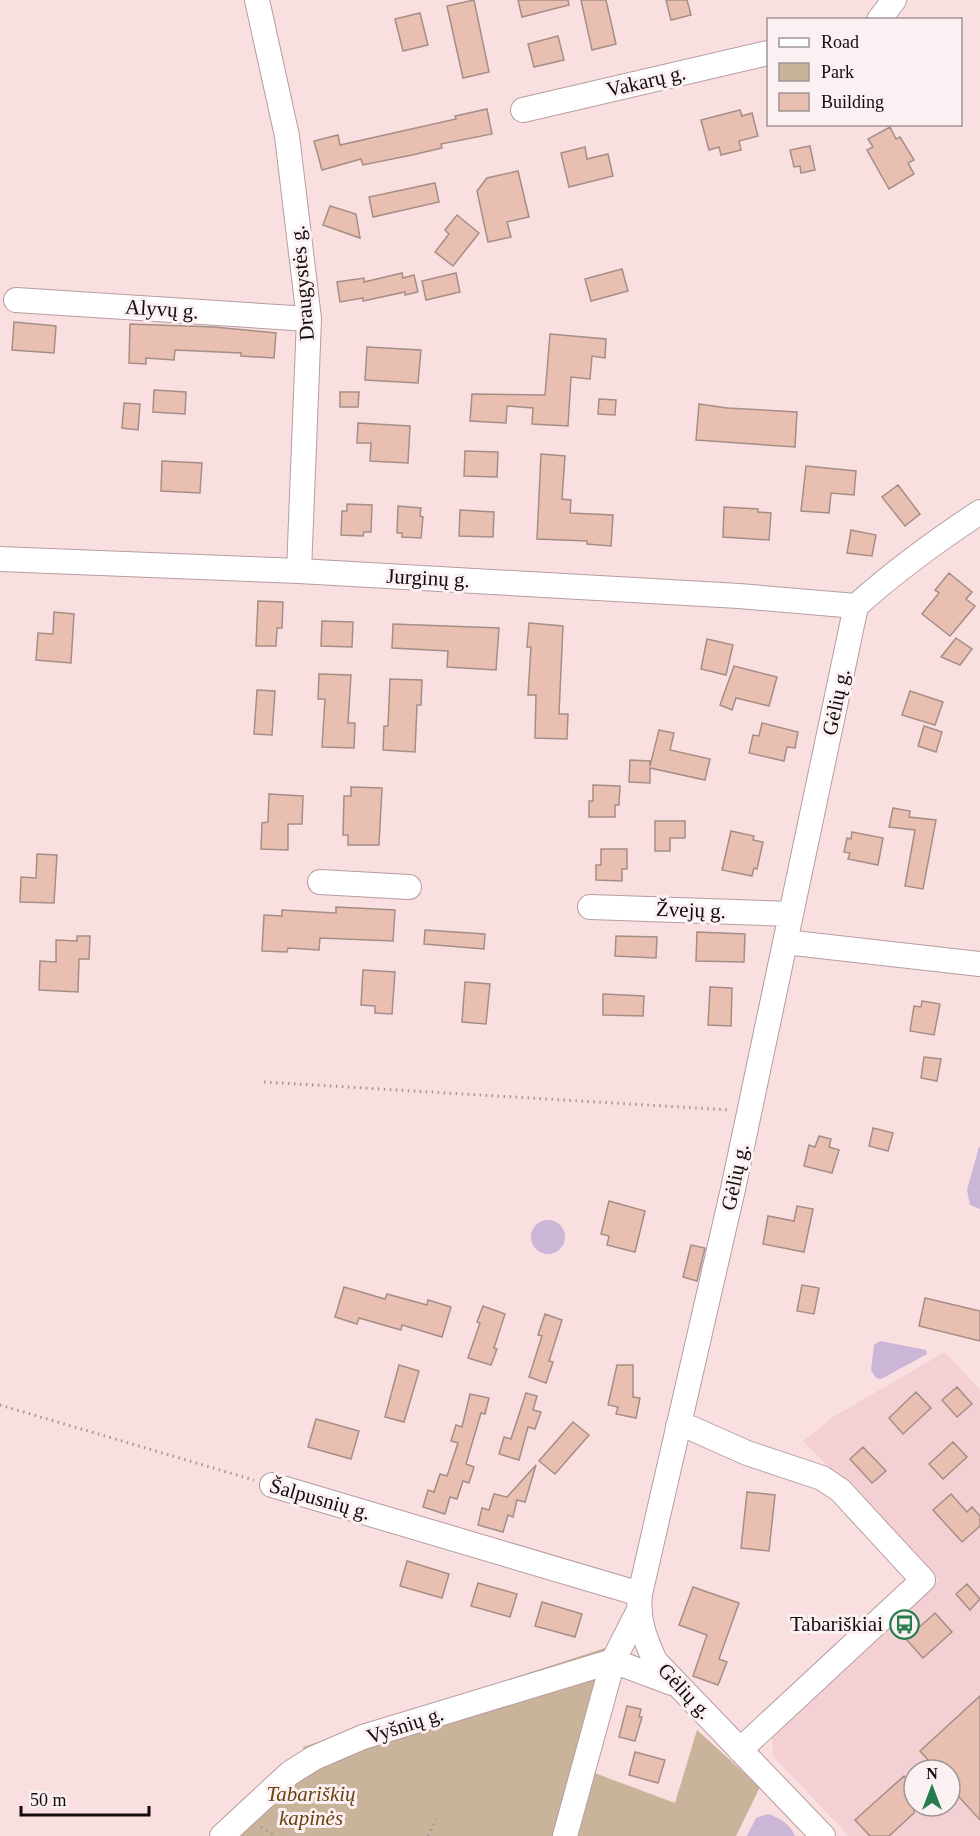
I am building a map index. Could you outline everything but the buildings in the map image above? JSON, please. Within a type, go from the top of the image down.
[{"type":"street","name":"Draugystės g.","points":[[257,0],[287,136],[309,319],[299,571]]},
{"type":"street","points":[[880,18],[894,0]]},
{"type":"street","name":"Vakarų g.","points":[[523,110],[767,53]]},
{"type":"street","name":"Alyvų g.","points":[[16,300],[309,319]]},
{"type":"street","points":[[856,606],[891,574],[980,512]]},
{"type":"street","name":"Jurginų g.","points":[[0,559],[299,571],[739,596],[856,606]]},
{"type":"street","name":"Gėlių g.","points":[[823,1836],[655,1661],[645,1638],[639,1603],[749,1111],[856,606]]},
{"type":"street","points":[[320,882],[409,887]]},
{"type":"street","name":"Žvejų g.","points":[[590,908],[791,914]]},
{"type":"street","points":[[785,942],[980,963]]},
{"type":"street","points":[[678,1426],[691,1428],[747,1453],[822,1478],[840,1490],[923,1580],[740,1750]]},
{"type":"street","name":"Šalpusnių g.","points":[[272,1485],[639,1603]]},
{"type":"street","points":[[565,1836],[613,1661],[639,1603]]},
{"type":"street","points":[[613,1661],[677,1685]]},
{"type":"street","name":"Vyšnių g.","points":[[222,1836],[290,1773],[337,1747],[404,1724],[613,1661]]},
{"type":"path","points":[[264,1082],[749,1111]]},
{"type":"path","name":"Šalpusnių g.","points":[[0,1405],[272,1485]]},
{"type":"path","points":[[428,1836],[436,1819]]},
{"type":"shaded area","points":[[979,1147],[980,1209],[970,1205],[967,1190]]},
{"type":"shaded area","points":[[548,1220],[560,1225],[565,1237],[560,1249],[548,1254],[536,1249],[531,1237],[536,1225]]},
{"type":"shaded area","points":[[880,1341],[926,1350],[927,1354],[881,1379],[876,1378],[871,1370],[874,1345]]},
{"type":"shaded area","points":[[945,1352],[980,1390],[980,1836],[849,1836],[773,1756],[772,1738],[939,1581],[803,1441],[833,1417]]},
{"type":"shaded area","points":[[768,1814],[784,1822],[795,1836],[747,1836],[756,1818]]},
{"type":"green space","name":"Tabariškių kapinės","points":[[605,1648],[573,1765],[675,1803],[697,1730],[760,1787],[736,1836],[235,1836],[307,1768],[303,1747]]},
{"type":"place","name":"Tabariškiai","points":[[904,1624]]}]
